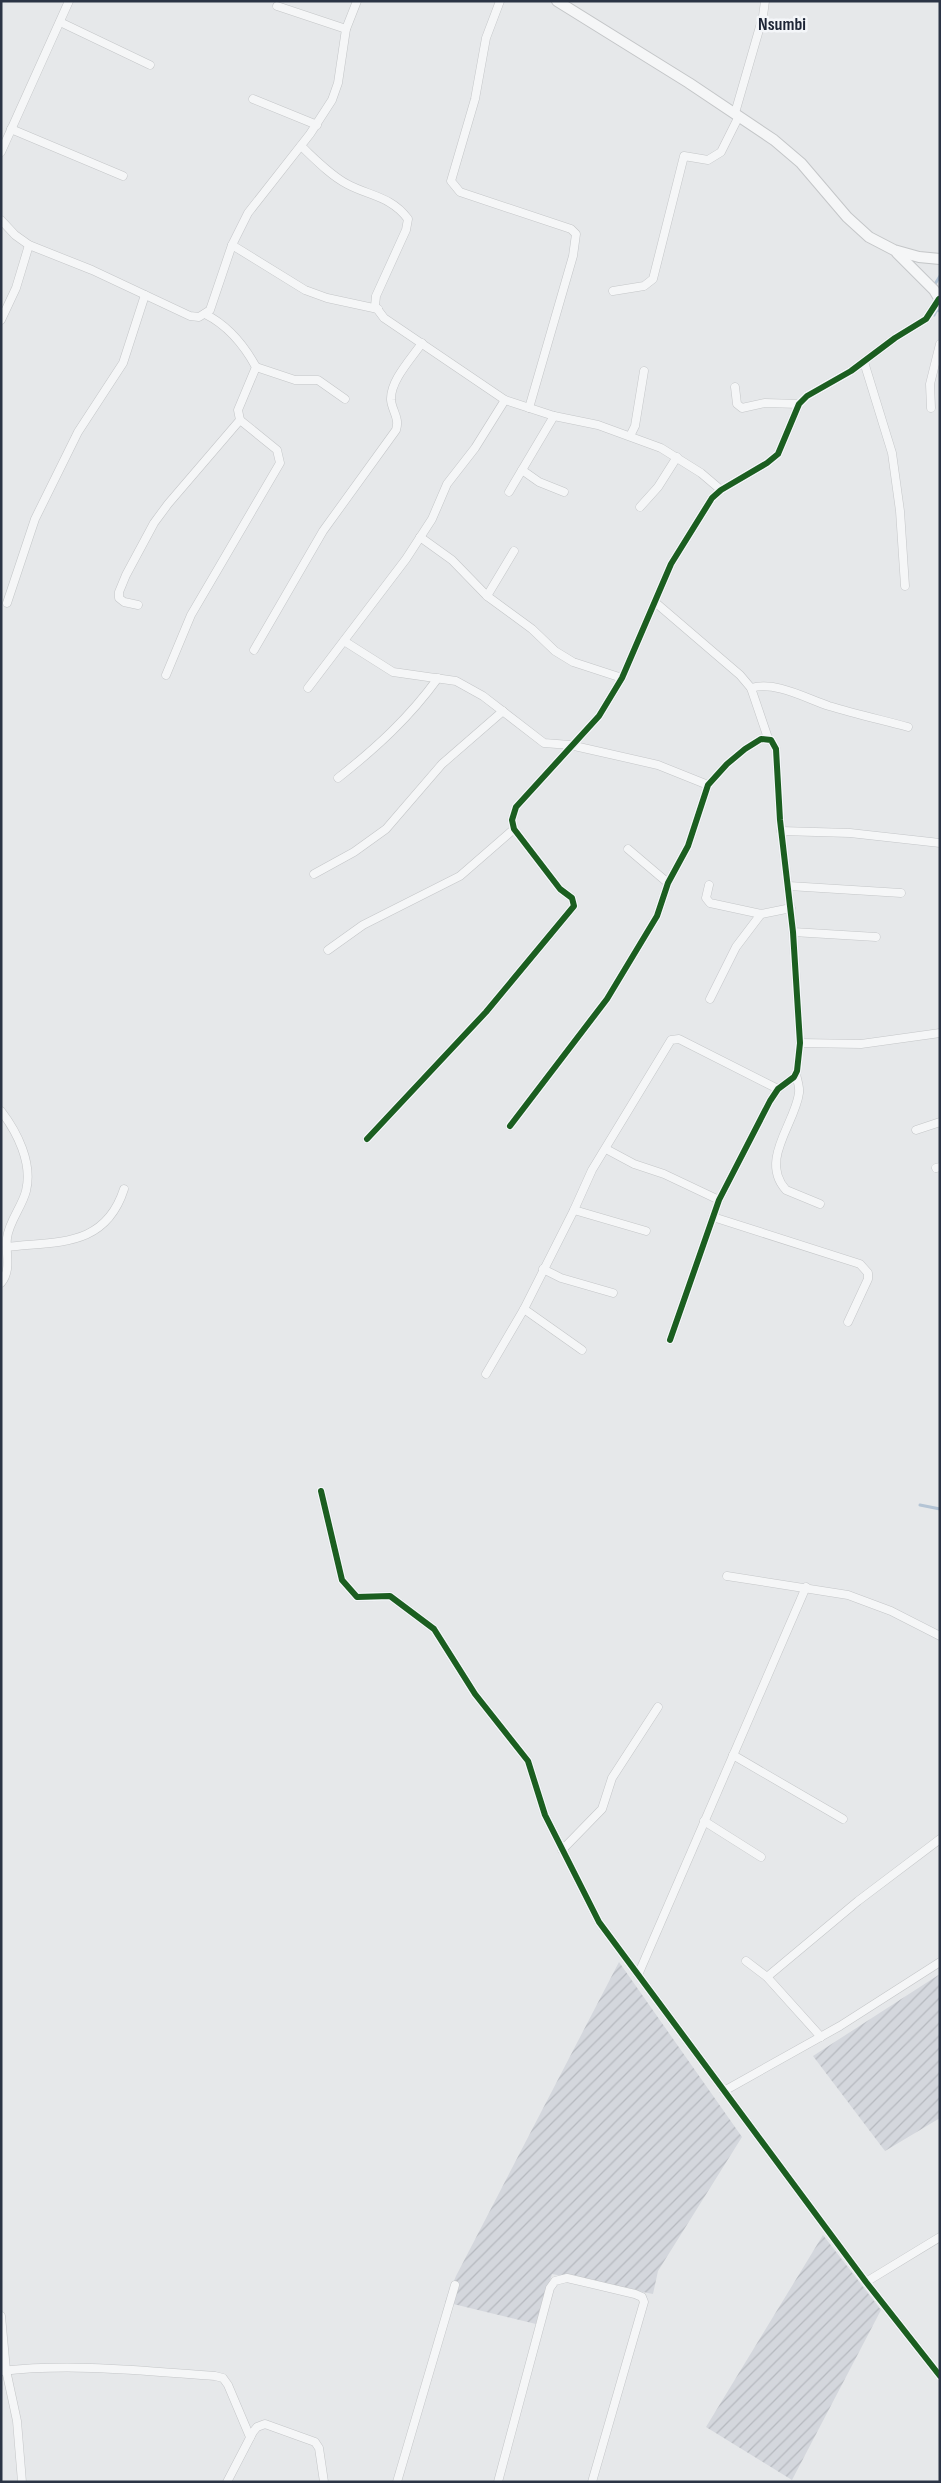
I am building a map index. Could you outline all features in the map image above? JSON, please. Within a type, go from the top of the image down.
[{"type":"street","points":[[1,152],[70,1]]},
{"type":"street","points":[[1,220],[14,235],[29,244],[190,316],[205,314],[210,310],[232,245],[248,213],[317,125],[332,100],[338,83],[346,29],[357,1]]},
{"type":"street","points":[[500,1],[486,38],[475,99],[451,181],[460,192],[571,229],[576,234],[573,256],[529,408]]},
{"type":"street","points":[[367,1139],[486,1012],[574,906],[572,898],[560,889],[514,829],[512,820],[516,807],[570,745],[599,716],[622,678],[672,564],[712,498],[721,490],[767,463],[778,454],[799,404],[807,396],[864,362],[895,338],[926,319],[939,300],[937,286],[894,250],[870,237],[847,217],[801,163],[774,140],[557,1]]},
{"type":"street","points":[[614,291],[644,286],[653,279],[684,156],[708,160],[721,152],[737,115],[763,16],[765,1]]},
{"type":"street","points":[[277,6],[346,29]]},
{"type":"street","points":[[60,22],[150,65]]},
{"type":"street","points":[[253,99],[317,125]]},
{"type":"street","points":[[11,129],[123,176]]},
{"type":"street","points":[[301,146],[345,183],[380,196],[400,210],[408,219],[406,230],[376,296],[375,306],[384,318],[505,400],[554,416],[598,425],[630,436],[676,457],[721,490]]},
{"type":"street","points":[[1,320],[16,288],[29,244]]},
{"type":"street","points":[[232,245],[305,290],[327,298],[378,310]]},
{"type":"street","points":[[894,250],[918,257],[940,259]]},
{"type":"street","points":[[7,603],[35,519],[78,432],[123,363],[145,295]]},
{"type":"street","points":[[205,314],[220,322],[248,352],[256,367],[295,380],[318,380],[346,399]]},
{"type":"street","points":[[254,650],[324,531],[396,430],[397,418],[391,403],[392,388],[422,343]]},
{"type":"street","points":[[931,408],[930,384],[940,344]]},
{"type":"street","points":[[864,362],[892,453],[900,512],[905,586]]},
{"type":"street","points":[[166,675],[191,615],[280,463],[277,450],[240,420],[238,410],[256,367]]},
{"type":"street","points":[[630,436],[635,426],[644,371]]},
{"type":"street","points":[[735,387],[737,404],[742,408],[765,403],[799,404]]},
{"type":"street","points":[[308,688],[420,537],[432,519],[447,484],[475,448],[505,400]]},
{"type":"street","points":[[509,492],[554,416]]},
{"type":"street","points":[[138,605],[124,602],[119,598],[119,592],[154,523],[240,420]]},
{"type":"street","points":[[640,507],[658,487],[676,457]]},
{"type":"street","points":[[522,470],[539,482],[564,492]]},
{"type":"street","points":[[420,537],[452,560],[487,596],[532,629],[555,651],[573,662],[622,678]]},
{"type":"street","points":[[487,596],[514,550]]},
{"type":"street","points":[[656,603],[713,654],[740,675],[751,688],[768,738],[774,743],[776,749],[781,831],[793,932],[800,1044],[796,1074],[799,1093],[781,1137],[778,1154],[779,1176],[786,1190],[820,1204]]},
{"type":"street","points":[[344,641],[393,672],[456,681],[483,696],[544,743],[570,745],[658,765],[708,785]]},
{"type":"street","points":[[338,778],[383,742],[438,678]]},
{"type":"street","points":[[751,688],[760,685],[774,687],[830,706],[908,727]]},
{"type":"street","points":[[314,874],[354,852],[386,829],[442,764],[503,711]]},
{"type":"street","points":[[510,1126],[607,999],[658,916],[668,883],[688,846],[708,785],[727,764],[745,749],[761,739],[768,738]]},
{"type":"street","points":[[328,950],[362,925],[460,876],[514,829]]},
{"type":"street","points":[[781,831],[850,832],[940,843]]},
{"type":"street","points":[[628,849],[668,883]]},
{"type":"street","points":[[709,885],[706,898],[710,904],[761,914],[791,908]]},
{"type":"street","points":[[789,886],[901,893]]},
{"type":"street","points":[[710,1000],[736,947],[761,914]]},
{"type":"street","points":[[793,932],[876,937]]},
{"type":"street","points":[[800,1044],[861,1044],[940,1033]]},
{"type":"street","points":[[486,1374],[524,1309],[592,1170],[645,1081],[674,1038],[778,1089]]},
{"type":"street","points":[[670,1340],[719,1200],[770,1101],[778,1089],[796,1074]]},
{"type":"street","points":[[1,1111],[19,1140],[27,1170],[26,1190],[10,1227],[7,1267],[1,1283]]},
{"type":"street","points":[[916,1130],[940,1122]]},
{"type":"street","points":[[606,1149],[634,1164],[664,1174],[719,1200]]},
{"type":"street","points":[[7,1247],[63,1242],[80,1238],[112,1215],[124,1189]]},
{"type":"street","points":[[574,1210],[646,1231]]},
{"type":"street","points":[[713,1218],[860,1264],[868,1273],[868,1279],[848,1322]]},
{"type":"street","points":[[543,1270],[561,1278],[613,1293]]},
{"type":"street","points":[[524,1309],[582,1350]]},
{"type":"street","points":[[321,1491],[342,1580],[357,1597],[390,1596],[434,1629],[474,1694],[528,1761],[545,1815],[599,1922],[866,2282],[940,2376]]},
{"type":"street","points":[[727,1576],[806,1587],[848,1596],[892,1611],[940,1636]]},
{"type":"street","points":[[638,1975],[806,1587]]},
{"type":"street","points":[[562,1850],[602,1809],[612,1778],[658,1707]]},
{"type":"street","points":[[733,1756],[843,1818]]},
{"type":"street","points":[[704,1822],[761,1857]]},
{"type":"street","points":[[767,1977],[858,1901],[940,1839]]},
{"type":"street","points":[[746,1961],[767,1977],[822,2037]]},
{"type":"street","points":[[724,2091],[822,2037],[940,1962]]},
{"type":"street","points":[[866,2282],[940,2237]]},
{"type":"street","points":[[498,2482],[550,2288],[555,2281],[567,2278],[635,2294],[642,2297],[644,2302],[592,2482]]},
{"type":"street","points":[[397,2482],[454,2285]]},
{"type":"street","points":[[1,2316],[3,2369],[17,2421],[22,2482]]},
{"type":"street","points":[[3,2369],[98,2367],[223,2378],[250,2437]]},
{"type":"street","points":[[228,2482],[250,2437],[257,2427],[265,2424],[315,2442],[319,2448],[324,2482]]},
{"type":"shaded area","points":[[619,1962],[742,2137],[658,2271],[653,2294],[552,2274],[536,2324],[445,2302],[456,2276]]},
{"type":"shaded area","points":[[940,1974],[940,2118],[885,2151],[813,2056]]},
{"type":"shaded area","points":[[823,2235],[881,2310],[792,2480],[706,2427]]},
{"type":"waterway","points":[[935,284],[940,276]]},
{"type":"waterway","points":[[934,315],[936,311],[940,310]]},
{"type":"waterway","points":[[920,1505],[940,1509]]},
{"type":"cycle path","points":[[367,1139],[486,1012],[574,906],[572,898],[560,889],[514,829],[512,820],[516,807],[599,716],[622,678],[671,564],[712,498],[721,490],[767,463],[778,454],[799,404],[807,396],[851,371],[895,338],[926,319],[939,299]]},
{"type":"cycle path","points":[[510,1126],[607,999],[657,916],[668,883],[688,846],[708,785],[727,764],[745,749],[761,739],[771,740],[776,749],[780,820],[793,932],[800,1043],[797,1071],[794,1077],[778,1089],[770,1101],[719,1200],[670,1340]]},
{"type":"cycle path","points":[[321,1491],[342,1580],[357,1597],[390,1596],[434,1629],[475,1694],[528,1761],[545,1815],[599,1922],[866,2282],[940,2376]]},
{"type":"district","name":"Nsumbi","points":[[782,24]]}]
